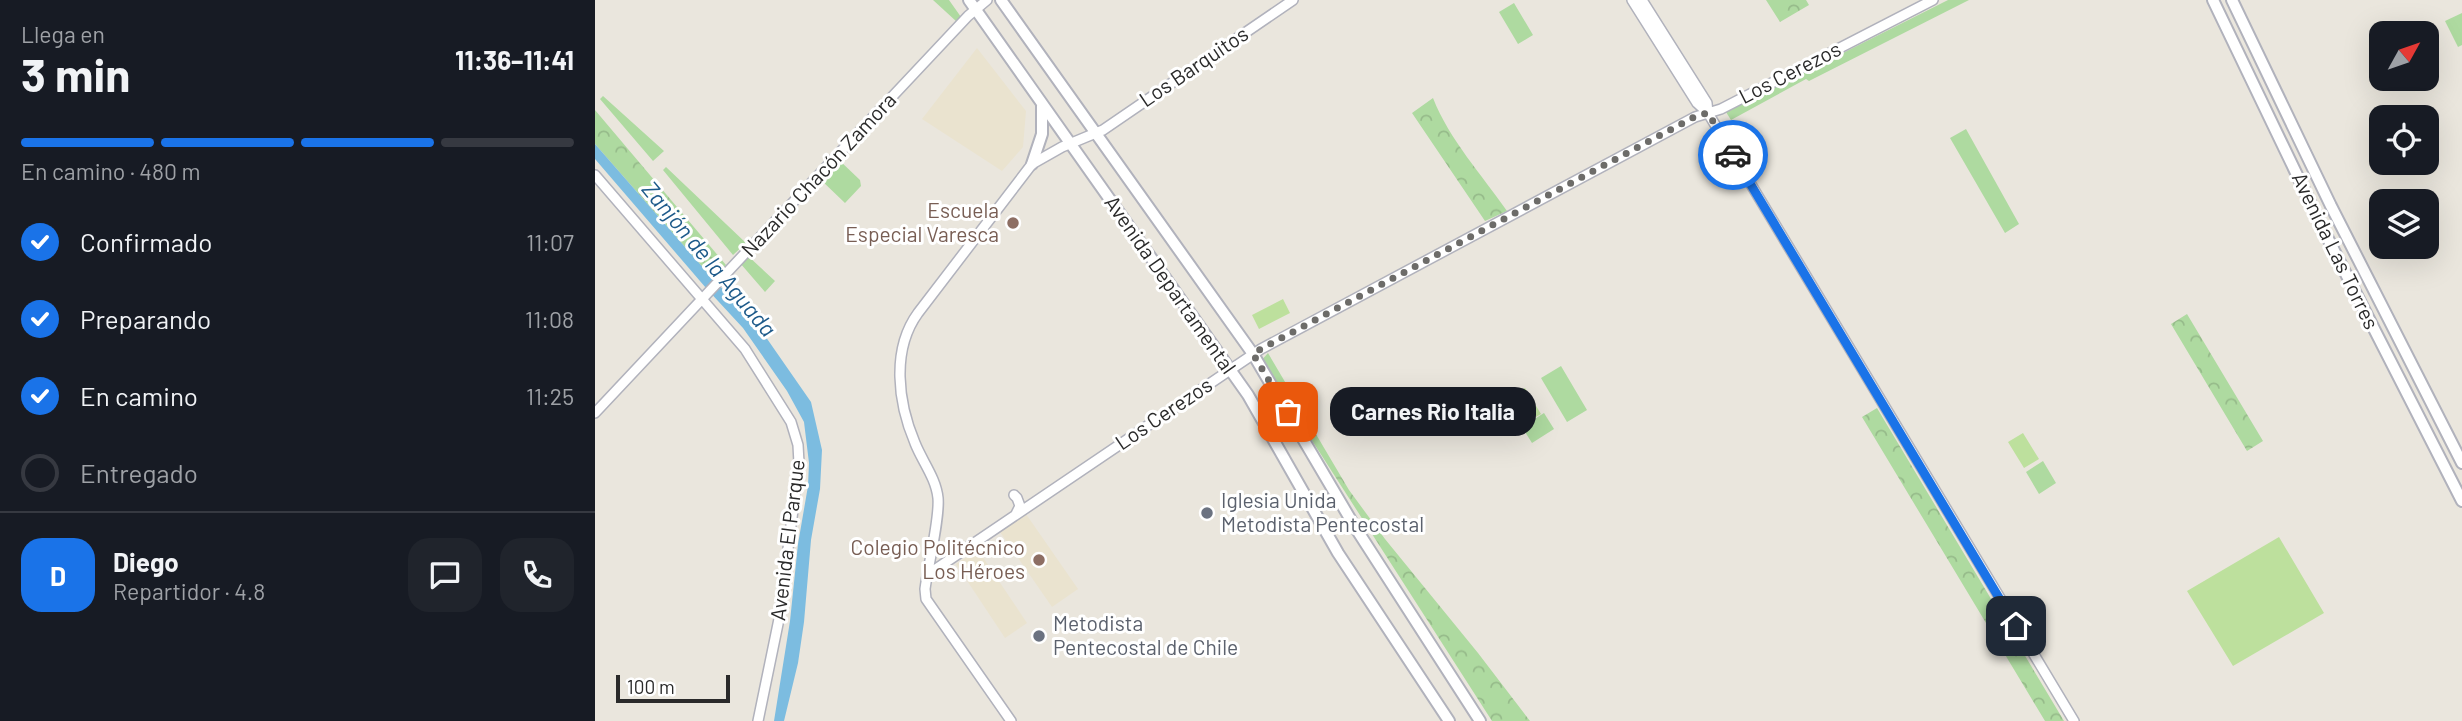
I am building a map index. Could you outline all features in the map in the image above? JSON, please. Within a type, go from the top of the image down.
[{"type":"main road","name":"Avenida Departamental","points":[[1001,0],[1253,354],[1355,527],[1481,721]]},
{"type":"main road","name":"Avenida Las Torres","points":[[2213,0],[2322,227],[2462,501]]},
{"type":"main road","name":"Avenida Las Torres","points":[[2232,0],[2331,206],[2462,463]]},
{"type":"main road","name":"Avenida Departamental","points":[[972,4],[1230,369],[1271,433],[1338,553],[1449,721]]},
{"type":"main road","points":[[1033,164],[1042,134],[1041,103]]},
{"type":"street","name":"Nazario Chacón Zamora","points":[[595,413],[972,4],[987,0]]},
{"type":"street","name":"Los Barquitos","points":[[1033,164],[1117,120],[1293,0]]},
{"type":"street","points":[[1632,0],[1697,103],[1708,113],[2074,721]]},
{"type":"street","points":[[1642,0],[1707,103],[1708,113]]},
{"type":"street","name":"Los Cerezos","points":[[927,575],[1253,354],[1695,117],[1721,109],[1933,0]]},
{"type":"street","points":[[1011,721],[926,599],[938,495],[914,442],[904,408],[900,368],[909,326],[1033,164]]},
{"type":"street","name":"Avenida El Parque","points":[[595,175],[705,296],[750,355],[791,422],[799,445],[779,620],[758,721]]},
{"type":"street","points":[[1014,495],[1020,501],[1016,514]]},
{"type":"street","points":[[930,550],[935,559],[945,562]]},
{"type":"shaded area","points":[[977,48],[1026,111],[1023,147],[1002,171],[922,119]]},
{"type":"shaded area","name":"Colegio Politécnico Los Héroes","points":[[1026,514],[1078,589],[1052,607],[1000,532]]},
{"type":"shaded area","points":[[978,550],[1027,623],[1005,638],[956,564]]},
{"type":"green space","points":[[933,0],[949,0],[961,17],[957,22]]},
{"type":"green space","points":[[1766,0],[1806,0],[1809,5],[1780,22]]},
{"type":"green space","points":[[1948,0],[1969,0],[1809,81],[1806,79],[1731,120],[1726,112]]},
{"type":"green space","points":[[1514,3],[1533,35],[1518,44],[1499,12]]},
{"type":"green space","points":[[2462,13],[2462,45],[2458,47],[2445,21]]},
{"type":"green space","points":[[603,96],[664,151],[653,161],[600,99]]},
{"type":"green space","points":[[1433,98],[1457,142],[1507,211],[1485,221],[1412,113]]},
{"type":"green space","points":[[595,110],[726,265],[713,279],[595,144]]},
{"type":"green space","points":[[1966,129],[2019,224],[2005,233],[1950,138]]},
{"type":"green space","points":[[839,160],[860,180],[861,186],[845,203],[821,180]]},
{"type":"green space","points":[[666,167],[746,243],[733,255],[663,170]]},
{"type":"green space","points":[[747,255],[775,281],[765,292],[740,263]]},
{"type":"green space","points":[[1283,299],[1290,313],[1259,329],[1252,315]]},
{"type":"green space","points":[[2187,314],[2263,441],[2247,451],[2171,324]]},
{"type":"green space","points":[[1268,353],[1349,490],[1530,721],[1492,721],[1261,361]]},
{"type":"green space","points":[[1561,366],[1587,410],[1567,422],[1541,378]]},
{"type":"green space","points":[[1525,388],[1541,414],[1524,424],[1509,398]]},
{"type":"green space","points":[[1877,408],[2064,721],[2045,721],[1862,417]]},
{"type":"green space","points":[[1544,413],[1554,429],[1532,443],[1522,427]]},
{"type":"green space","points":[[2023,433],[2039,459],[2024,468],[2008,442]]},
{"type":"green space","points":[[2043,461],[2056,483],[2039,494],[2026,472]]},
{"type":"green space","points":[[2279,537],[2324,613],[2233,666],[2187,591]]},
{"type":"water","points":[[595,144],[713,279],[756,323],[811,402],[822,450],[820,489],[811,540],[798,663],[784,721],[774,721],[808,486],[809,463],[804,422],[787,391],[743,328],[595,159]]},
{"type":"way so far","points":[[1288,412],[1253,354],[1261,349],[1698,115],[1708,113],[1733,155]]},
{"type":"place","name":"Escuela Especial Varesca","points":[[1013,223]]},
{"type":"place","name":"Carnes Rio Italia","points":[[1288,412]]},
{"type":"place","name":"Iglesia Unida Metodista Pentecostal","points":[[1207,513]]},
{"type":"place","name":"Colegio Politécnico Los Héroes","points":[[1039,560]]},
{"type":"place","name":"Metodista Pentecostal de Chile","points":[[1039,636]]},
{"type":"route","points":[[1733,155],[2016,626]]},
{"type":"water label","name":"Zanjón de la Aguada","points":[[709,259]]}]
